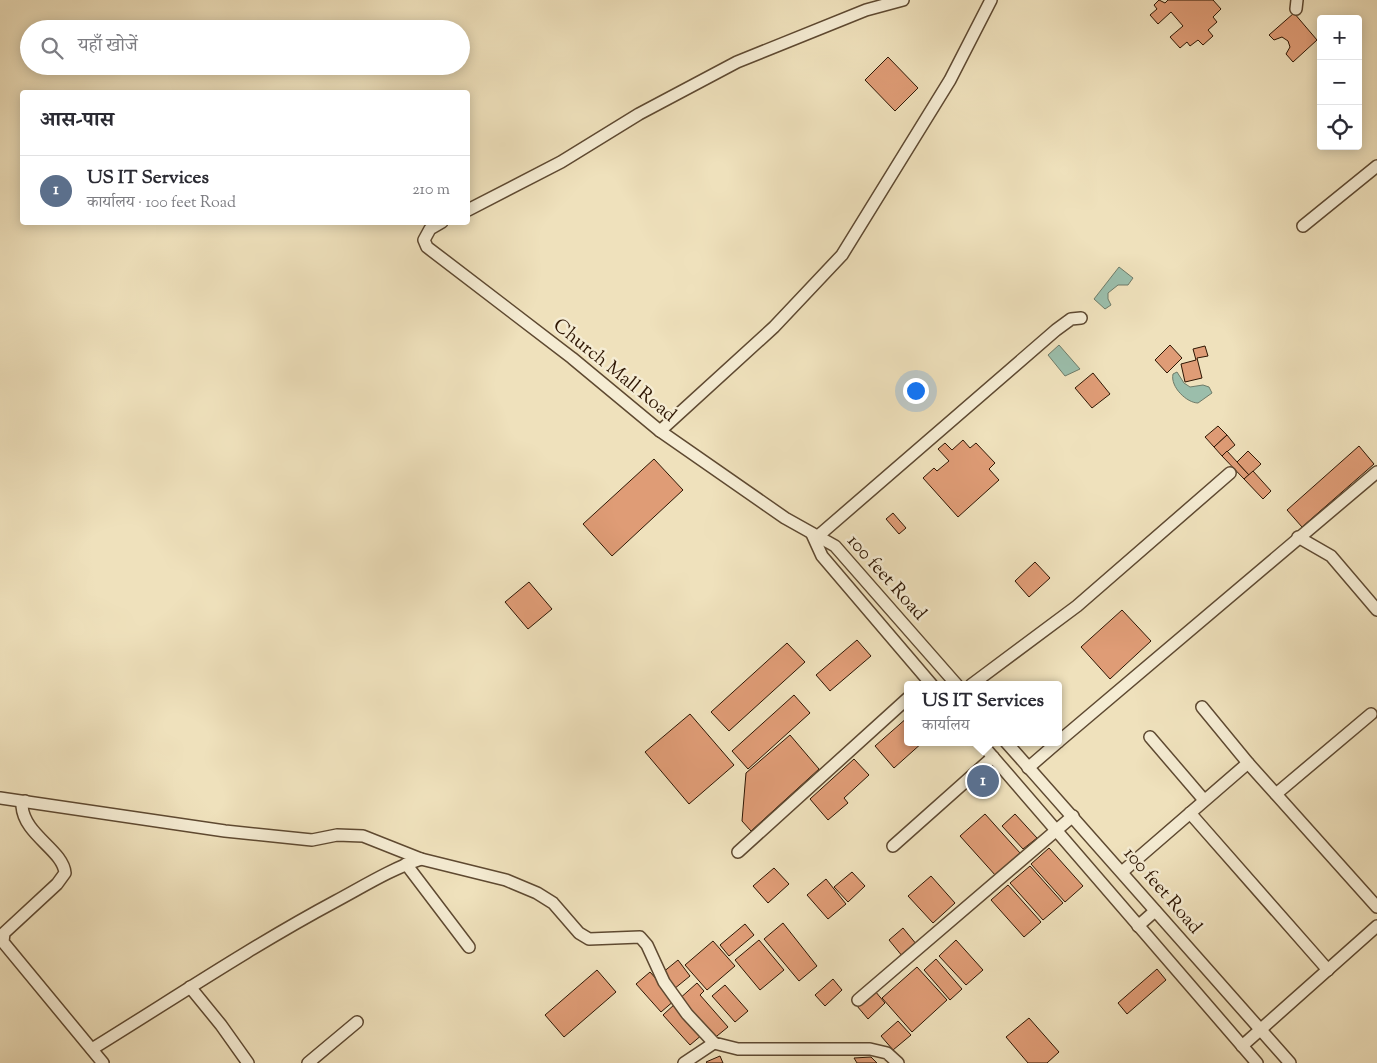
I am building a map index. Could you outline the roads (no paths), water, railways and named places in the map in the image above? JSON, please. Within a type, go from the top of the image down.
[{"type":"street","points":[[470,209],[561,162],[639,114],[737,62],[866,10],[903,0]]},
{"type":"street","points":[[660,431],[774,328],[842,255],[950,80],[991,0]]},
{"type":"street","points":[[1303,226],[1377,166]]},
{"type":"street","name":"Church Mall Road","points":[[438,225],[427,233],[424,240],[427,247],[572,358],[660,431],[815,536]]},
{"type":"street","points":[[815,536],[1056,330],[1070,319],[1081,318]]},
{"type":"street","points":[[1062,739],[1377,472]]},
{"type":"street","points":[[976,681],[1077,606],[1230,473]]},
{"type":"street","name":"100 feet Road","points":[[815,536],[835,546],[953,681]]},
{"type":"street","name":"100 feet Road","points":[[815,536],[822,556],[925,681]]},
{"type":"street","points":[[1298,538],[1331,556],[1377,610]]},
{"type":"street","points":[[890,636],[905,624]]},
{"type":"street","points":[[929,681],[942,668]]},
{"type":"street","points":[[738,852],[904,702]]},
{"type":"street","points":[[1202,707],[1248,763],[1377,907]]},
{"type":"street","points":[[1276,794],[1371,714]]},
{"type":"street","points":[[1150,737],[1204,800]]},
{"type":"street","points":[[983,746],[1257,1063]]},
{"type":"street","name":"100 feet Road","points":[[1009,746],[1290,1063]]},
{"type":"street","points":[[1028,768],[1053,746]]},
{"type":"street","points":[[893,846],[993,757]]},
{"type":"street","points":[[1122,872],[1248,763]]},
{"type":"street","points":[[0,798],[125,817],[312,840],[337,835],[363,836],[421,859],[506,880],[538,893],[553,903],[578,932],[589,940],[600,941],[637,936],[642,938],[664,982],[687,1014],[714,1043],[728,1047],[860,1048],[884,1052],[898,1063]]},
{"type":"street","points":[[25,801],[22,806],[24,818],[62,863],[65,873],[57,884],[4,933],[3,942],[104,1063]]},
{"type":"street","points":[[1190,813],[1328,970]]},
{"type":"street","points":[[858,1000],[1073,816]]},
{"type":"street","points":[[92,1048],[312,913],[406,864],[421,859]]},
{"type":"street","points":[[406,864],[470,947]]},
{"type":"street","points":[[1138,926],[1155,911]]},
{"type":"street","points":[[1242,1046],[1377,926]]},
{"type":"street","points":[[190,987],[221,1025],[245,1062]]},
{"type":"street","points":[[308,1063],[356,1022]]},
{"type":"street","points":[[684,1063],[714,1043]]},
{"type":"place","name":"US IT Services","points":[[983,781]]}]
